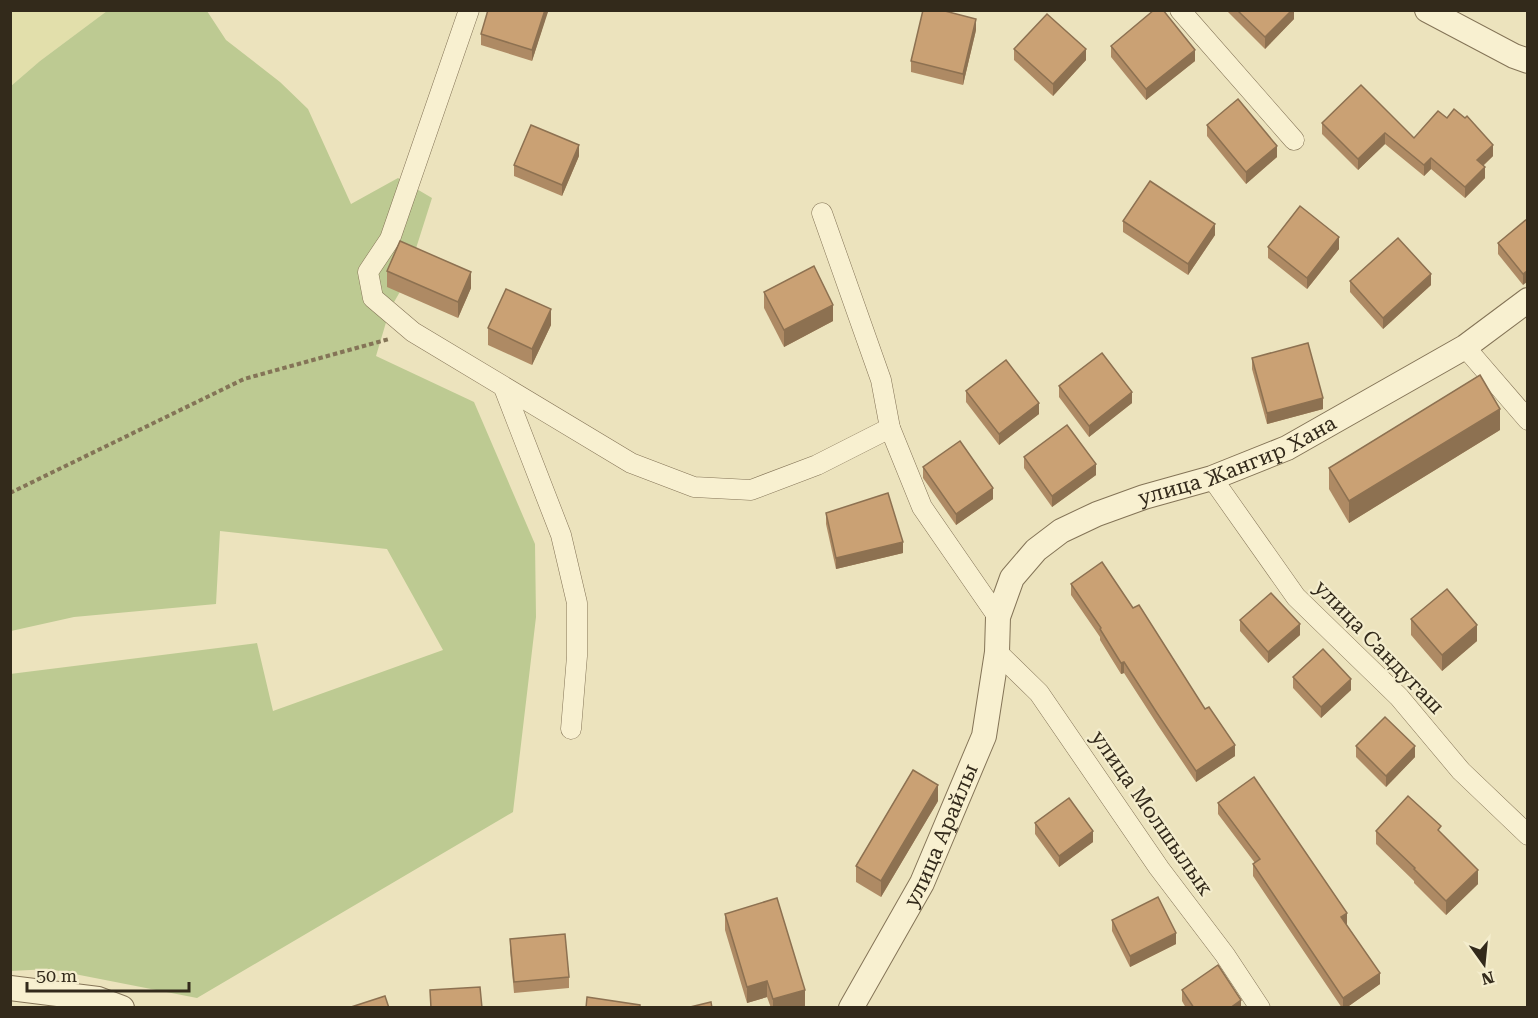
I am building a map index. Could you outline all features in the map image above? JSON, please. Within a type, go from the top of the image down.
[{"type":"street","points":[[469,10],[390,239],[368,272],[373,298],[413,332],[504,388],[632,463],[694,487],[751,490],[818,465],[890,428]]},
{"type":"street","points":[[1180,10],[1294,140]]},
{"type":"street","points":[[1427,10],[1527,62]]},
{"type":"street","points":[[822,213],[881,380],[890,428],[922,507],[998,617]]},
{"type":"street","name":"улица Жангир Хана","points":[[997,651],[998,617],[1012,578],[1036,550],[1061,531],[1097,514],[1144,497],[1212,478],[1287,448],[1465,347],[1527,300]]},
{"type":"street","points":[[1465,347],[1527,420]]},
{"type":"street","points":[[504,388],[561,535],[577,603],[577,656],[571,729]]},
{"type":"street","name":"улица Сандугаш","points":[[1212,478],[1296,597],[1399,697],[1461,771],[1527,835]]},
{"type":"street","name":"улица Арайлы","points":[[851,1008],[922,883],[984,736],[997,651]]},
{"type":"street","name":"улица Молшылык","points":[[997,651],[1039,693],[1159,868],[1225,955],[1260,1008]]},
{"type":"street","points":[[10,988],[98,999],[122,1008]]},
{"type":"path","points":[[10,493],[244,379],[413,332]]},
{"type":"shaded area","points":[[11,11],[107,11],[40,61],[11,86]]},
{"type":"green space","points":[[107,11],[207,11],[226,40],[280,82],[308,109],[351,204],[398,178],[432,198],[405,283],[390,309],[376,356],[474,402],[535,544],[536,617],[513,812],[197,998],[49,969],[11,971],[10,674],[257,643],[273,711],[443,650],[387,549],[220,531],[216,604],[74,617],[11,631],[11,86],[40,61]]},
{"type":"building","points":[[488,10],[545,10],[532,50],[481,34]]},
{"type":"building","points":[[923,10],[941,10],[976,19],[963,74],[911,61]]},
{"type":"building","points":[[1154,10],[1163,10],[1195,50],[1146,89],[1111,46]]},
{"type":"building","points":[[1237,10],[1292,10],[1265,37]]},
{"type":"building","points":[[1047,14],[1086,49],[1053,84],[1014,49]]},
{"type":"building","points":[[1361,85],[1414,138],[1438,111],[1447,118],[1454,109],[1465,118],[1467,116],[1493,145],[1477,160],[1485,167],[1465,187],[1431,158],[1424,165],[1385,133],[1358,159],[1322,123]]},
{"type":"building","points":[[1238,99],[1277,146],[1246,172],[1207,125]]},
{"type":"building","points":[[531,125],[579,145],[562,185],[514,165]]},
{"type":"building","points":[[1150,181],[1215,224],[1188,264],[1123,221]]},
{"type":"building","points":[[1300,206],[1339,237],[1307,278],[1268,247]]},
{"type":"building","points":[[1527,219],[1527,271],[1523,274],[1498,243]]},
{"type":"building","points":[[1398,238],[1431,274],[1383,318],[1350,281]]},
{"type":"building","points":[[400,241],[471,272],[458,302],[387,271]]},
{"type":"building","points":[[814,266],[833,305],[784,330],[764,292]]},
{"type":"building","points":[[506,289],[551,309],[532,349],[488,328]]},
{"type":"building","points":[[1308,343],[1323,398],[1267,413],[1252,358]]},
{"type":"building","points":[[1102,353],[1132,392],[1089,426],[1059,386]]},
{"type":"building","points":[[1006,360],[1039,403],[999,434],[966,391]]},
{"type":"building","points":[[1480,375],[1500,409],[1349,501],[1329,468]]},
{"type":"building","points":[[1067,425],[1096,464],[1052,496],[1024,457]]},
{"type":"building","points":[[960,441],[993,488],[956,514],[923,467]]},
{"type":"building","points":[[888,493],[903,542],[836,558],[826,513]]},
{"type":"building","points":[[1102,562],[1133,608],[1139,605],[1205,709],[1209,707],[1235,745],[1196,771],[1124,662],[1121,663],[1101,628],[1071,584]]},
{"type":"building","points":[[1447,589],[1477,625],[1442,655],[1411,619]]},
{"type":"building","points":[[1271,593],[1300,624],[1268,652],[1240,620]]},
{"type":"building","points":[[1323,649],[1351,679],[1321,707],[1293,677]]},
{"type":"building","points":[[1385,717],[1415,746],[1386,776],[1356,746]]},
{"type":"building","points":[[913,770],[938,785],[881,881],[856,866]]},
{"type":"building","points":[[1254,777],[1347,913],[1341,917],[1380,973],[1343,998],[1253,864],[1260,859],[1218,803]]},
{"type":"building","points":[[1408,796],[1441,826],[1438,830],[1478,870],[1446,901],[1376,831]]},
{"type":"building","points":[[1069,798],[1093,831],[1059,856],[1035,823]]},
{"type":"building","points":[[1158,897],[1176,933],[1130,956],[1112,920]]},
{"type":"building","points":[[777,898],[805,990],[773,999],[767,981],[747,987],[725,914]]},
{"type":"building","points":[[565,934],[569,977],[514,982],[510,939]]},
{"type":"building","points":[[1218,965],[1241,1000],[1230,1008],[1194,1008],[1182,990]]},
{"type":"building","points":[[480,987],[482,1008],[431,1008],[430,990]]},
{"type":"building","points":[[385,996],[389,1008],[348,1008]]},
{"type":"building","points":[[587,997],[640,1005],[640,1008],[586,1008]]},
{"type":"building","points":[[711,1002],[712,1008],[686,1008]]}]
